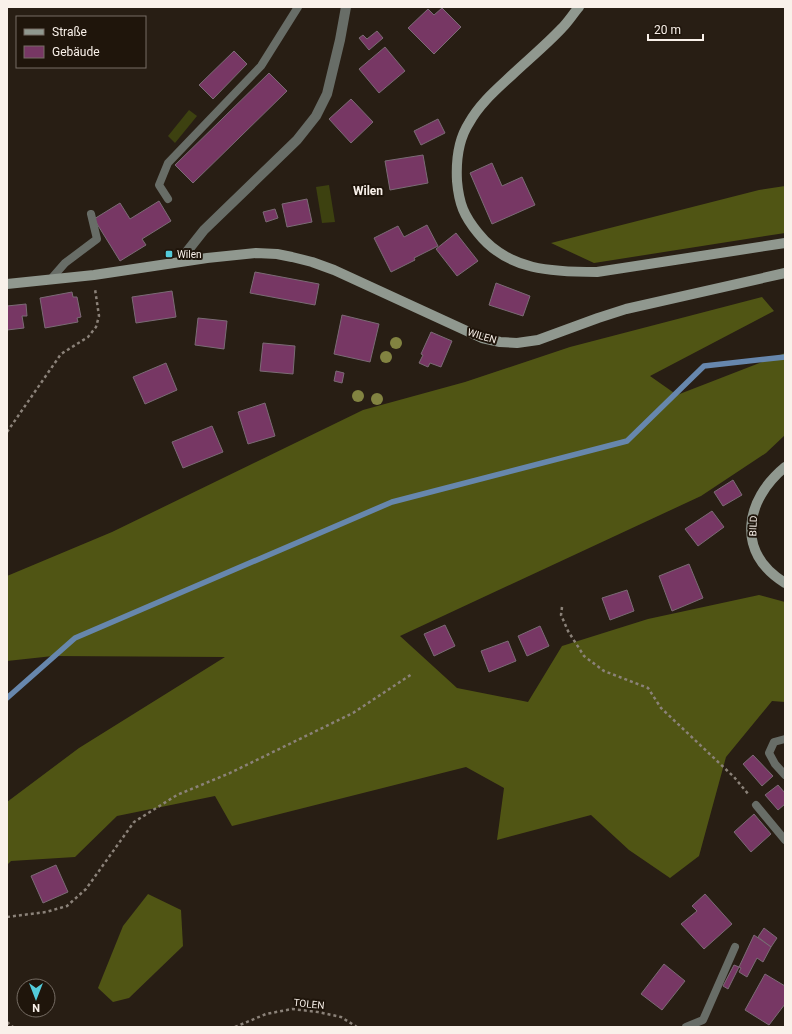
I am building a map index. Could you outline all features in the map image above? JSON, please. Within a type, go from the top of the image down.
[{"type":"street","points":[[186,262],[185,254],[204,230],[296,140],[316,116],[326,94],[340,40],[346,7]]},
{"type":"street","points":[[579,7],[561,29],[485,100],[468,123],[460,144],[456,168],[458,192],[467,220],[483,240],[498,253],[521,264],[546,270],[570,272],[603,271],[785,243]]},
{"type":"street","name":"WILEN","points":[[7,284],[94,275],[256,253],[277,254],[299,258],[334,270],[482,338],[500,342],[517,343],[538,340],[626,309],[785,273]]},
{"type":"street","name":"BILD","points":[[785,467],[775,475],[761,493],[753,512],[751,535],[753,544],[761,562],[768,571],[785,583]]},
{"type":"lane","points":[[168,199],[159,185],[168,164],[261,66],[298,7]]},
{"type":"lane","points":[[51,279],[65,263],[97,239],[91,214]]},
{"type":"lane","points":[[785,738],[774,742],[769,753],[775,764],[785,774]]},
{"type":"lane","points":[[756,805],[785,840]]},
{"type":"lane","points":[[686,1027],[703,1020],[735,947]]},
{"type":"path","points":[[7,432],[61,354],[88,337],[96,327],[99,316],[95,285]]},
{"type":"path","points":[[562,607],[561,615],[568,631],[584,656],[604,671],[648,688],[661,708],[734,777],[756,805]]},
{"type":"path","points":[[7,917],[46,912],[67,906],[86,889],[134,822],[177,795],[230,773],[353,713],[412,674]]},
{"type":"path","name":"TOLEN","points":[[235,1027],[266,1014],[292,1009],[318,1012],[341,1017],[357,1027]]},
{"type":"path","points":[[7,1022],[12,1027]]},
{"type":"green space","points":[[189,110],[197,116],[175,143],[168,136]]},
{"type":"green space","points":[[329,185],[335,222],[322,223],[316,187]]},
{"type":"green space","points":[[785,186],[785,233],[594,263],[551,243],[759,190]]},
{"type":"green space","points":[[762,297],[774,311],[650,376],[677,395],[785,353],[785,435],[766,453],[701,496],[400,636],[457,688],[528,702],[562,646],[648,619],[759,595],[785,602],[785,702],[772,701],[726,757],[699,856],[670,878],[629,850],[591,815],[497,840],[504,788],[466,767],[232,826],[215,796],[117,816],[75,857],[11,861],[7,865],[7,802],[79,748],[225,657],[53,656],[7,661],[7,576],[112,532],[363,410],[465,382],[570,347]]},
{"type":"green space","points":[[148,894],[181,910],[183,946],[129,998],[113,1002],[98,988],[123,926]]},
{"type":"building","points":[[442,8],[461,27],[434,54],[408,28],[428,9],[434,15]]},
{"type":"building","points":[[377,31],[383,38],[369,50],[359,38],[363,35],[367,39]]},
{"type":"building","points":[[385,47],[405,71],[379,93],[359,69]]},
{"type":"building","points":[[234,51],[247,64],[213,99],[199,85]]},
{"type":"building","points":[[269,73],[287,91],[193,183],[175,165]]},
{"type":"building","points":[[351,99],[373,122],[351,143],[329,119]]},
{"type":"building","points":[[438,119],[445,133],[421,145],[414,131]]},
{"type":"building","points":[[423,155],[428,183],[390,190],[385,161]]},
{"type":"building","points":[[492,163],[502,186],[522,177],[535,205],[492,224],[470,173]]},
{"type":"building","points":[[307,199],[312,222],[287,227],[282,204]]},
{"type":"building","points":[[159,201],[171,221],[142,239],[146,245],[120,261],[94,219],[120,203],[130,219]]},
{"type":"building","points":[[275,209],[278,218],[266,222],[263,212]]},
{"type":"building","points":[[427,225],[438,246],[391,272],[374,238],[398,226],[404,237]]},
{"type":"building","points":[[456,233],[478,261],[457,276],[436,249]]},
{"type":"building","points":[[255,272],[319,284],[315,305],[250,293]]},
{"type":"building","points":[[496,283],[530,296],[523,316],[489,305]]},
{"type":"building","points":[[172,291],[176,317],[136,323],[132,297]]},
{"type":"building","points":[[72,292],[73,297],[77,297],[81,317],[77,318],[78,322],[45,328],[40,298]]},
{"type":"building","points":[[26,304],[27,316],[22,316],[24,328],[7,330],[7,306]]},
{"type":"building","points":[[342,315],[379,324],[370,362],[334,354]]},
{"type":"building","points":[[198,318],[227,321],[224,349],[195,345]]},
{"type":"building","points":[[431,332],[452,341],[441,367],[430,363],[428,367],[419,363],[423,355],[421,354]]},
{"type":"building","points":[[263,343],[295,346],[293,374],[260,371]]},
{"type":"building","points":[[166,363],[177,390],[145,404],[133,377]]},
{"type":"building","points":[[336,371],[344,373],[342,383],[334,381]]},
{"type":"building","points":[[265,403],[275,436],[248,444],[238,412]]},
{"type":"building","points":[[212,426],[223,452],[183,468],[172,442]]},
{"type":"building","points":[[733,480],[742,495],[723,506],[714,492]]},
{"type":"building","points":[[712,511],[724,527],[698,546],[685,529]]},
{"type":"building","points":[[689,564],[703,598],[672,611],[659,576]]},
{"type":"building","points":[[627,590],[634,611],[610,620],[602,598]]},
{"type":"building","points":[[445,625],[455,646],[434,656],[424,634]]},
{"type":"building","points":[[540,626],[549,646],[527,656],[518,636]]},
{"type":"building","points":[[508,641],[516,661],[489,672],[481,651]]},
{"type":"building","points":[[753,755],[773,776],[762,786],[743,764]]},
{"type":"building","points":[[778,785],[785,793],[785,804],[778,810],[765,795]]},
{"type":"building","points":[[754,814],[771,834],[751,852],[734,832]]},
{"type":"building","points":[[56,865],[68,892],[43,903],[31,876]]},
{"type":"building","points":[[705,894],[732,924],[704,949],[681,924],[697,911],[692,906]]},
{"type":"building","points":[[764,928],[777,938],[771,947],[758,937]]},
{"type":"building","points":[[754,935],[771,947],[763,962],[757,958],[747,977],[739,972],[741,968],[739,967]]},
{"type":"building","points":[[664,964],[685,981],[662,1010],[641,994]]},
{"type":"building","points":[[734,965],[739,967],[728,989],[723,986]]},
{"type":"building","points":[[765,974],[785,986],[785,1004],[769,1025],[745,1010]]},
{"type":"waterway","points":[[7,698],[75,638],[392,502],[627,441],[704,366],[785,357]]},
{"type":"place","name":"Wilen","points":[[169,254]]},
{"type":"district","name":"Wilen","points":[[368,191]]}]
